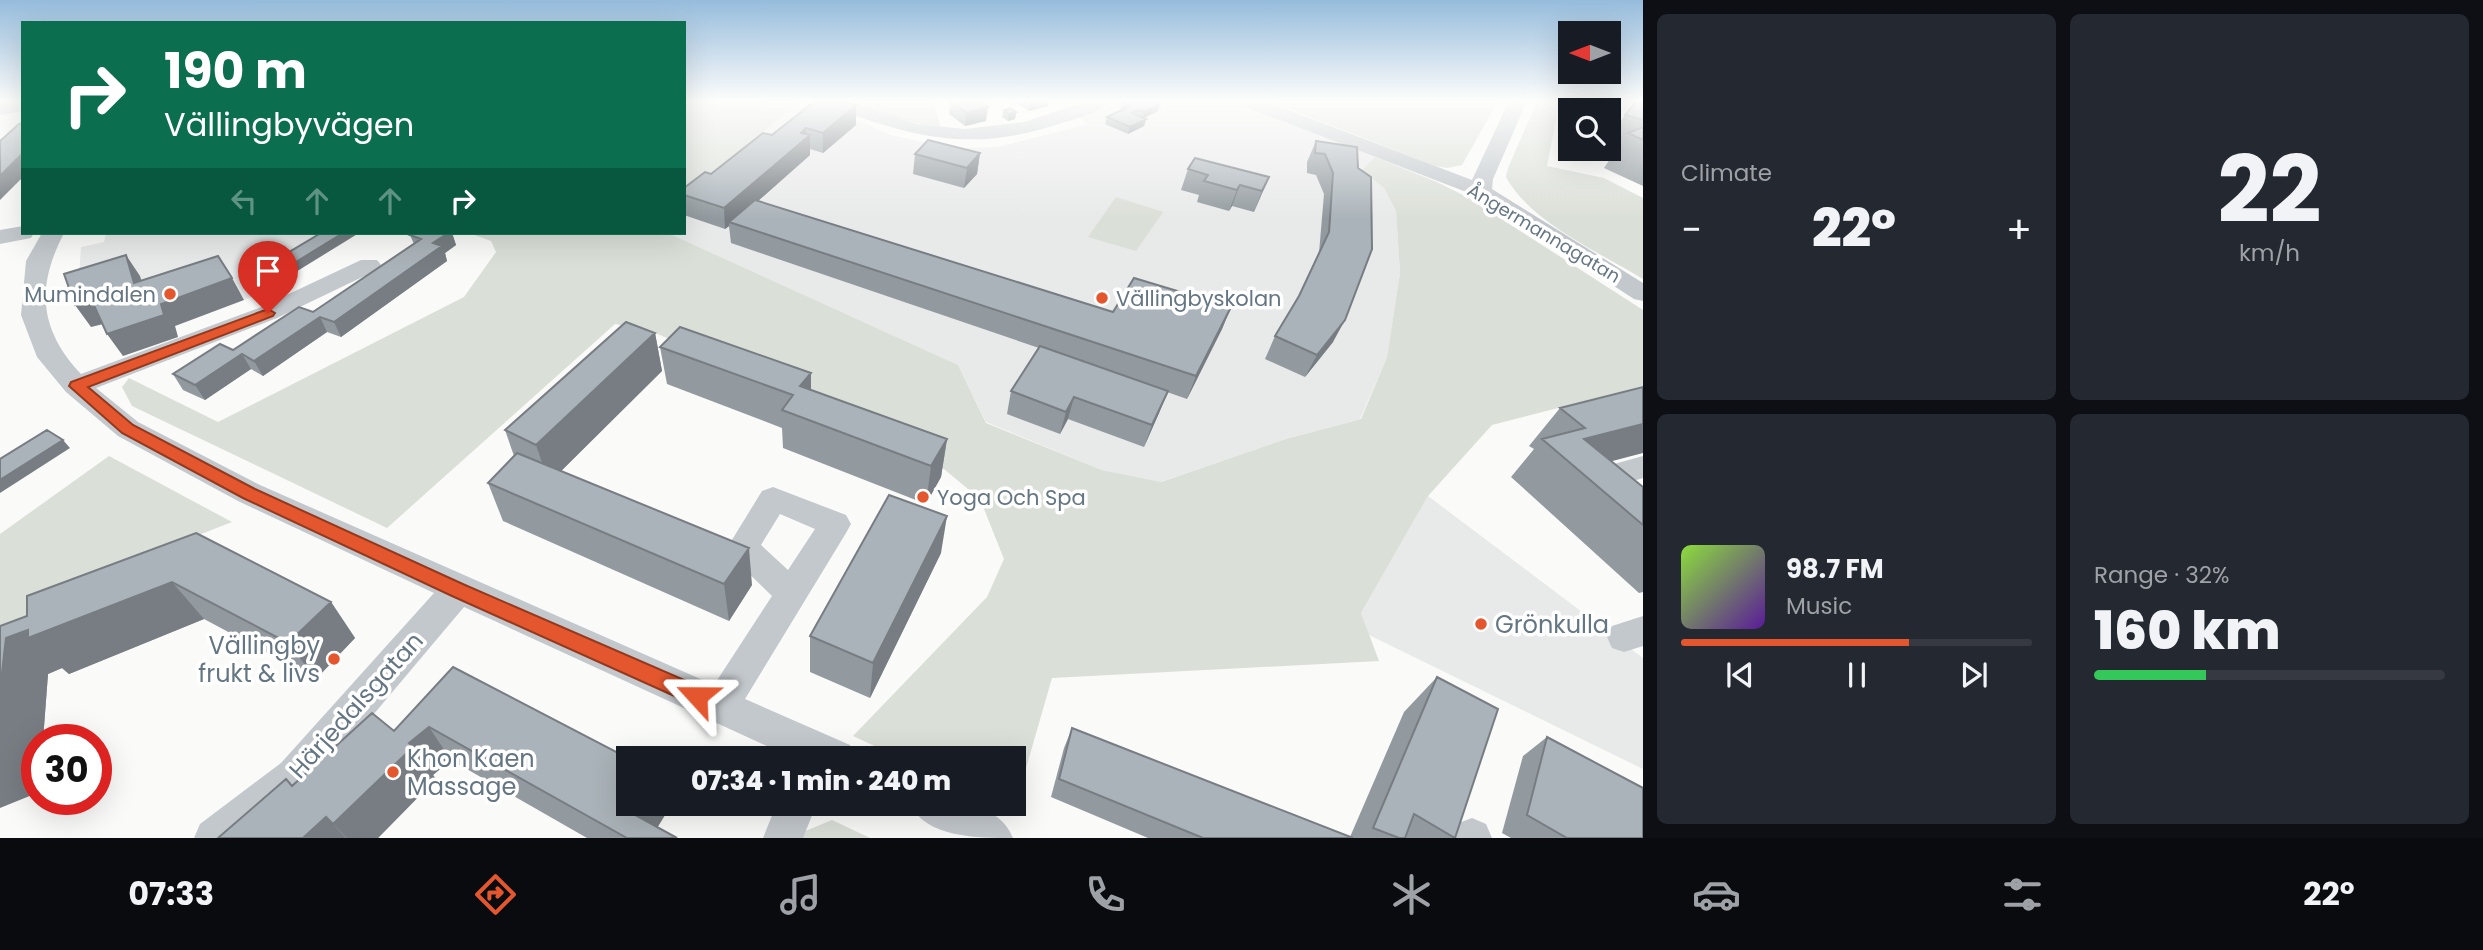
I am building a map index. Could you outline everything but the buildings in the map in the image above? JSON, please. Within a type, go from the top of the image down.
[{"type":"street","name":"Ångermannagatan","points":[[1349,140],[1481,191],[1643,294]]},
{"type":"street","points":[[1481,191],[1483,178],[1500,140]]},
{"type":"street","points":[[0,237],[21,233]]},
{"type":"street","points":[[52,235],[38,261],[33,315],[50,357],[76,386],[128,429],[249,493],[458,590],[721,706],[803,746]]},
{"type":"street","points":[[76,386],[268,313],[369,265]]},
{"type":"street","points":[[1643,467],[1596,480],[1602,504],[1643,540]]},
{"type":"street","name":"Härjedalsgatan","points":[[214,838],[295,777],[458,590]]},
{"type":"street","points":[[721,706],[792,594]]},
{"type":"street","points":[[783,838],[792,816]]},
{"type":"street","points":[[953,816],[993,838]]},
{"type":"shaded area","points":[[686,140],[753,140],[686,195]]},
{"type":"shaded area","name":"Vällingbyskolan","points":[[753,140],[913,140],[948,148],[998,147],[1025,140],[1332,140],[1375,157],[1362,170],[1384,188],[1396,211],[1400,273],[1387,357],[1360,419],[1286,439],[1160,482],[1102,470],[986,422],[958,365],[672,235],[686,235],[686,195]]},
{"type":"shaded area","points":[[1369,140],[1476,140],[1462,165],[1447,168],[1435,166]]},
{"type":"shaded area","points":[[1520,140],[1552,140],[1547,166],[1604,178],[1643,198],[1643,279],[1549,222],[1532,209],[1506,177]]},
{"type":"shaded area","points":[[1375,157],[1469,198],[1643,310],[1643,386],[1492,425],[1428,496],[1361,613],[1379,661],[1052,678],[1026,768],[1026,746],[874,746],[853,736],[987,597],[1004,559],[980,499],[908,439],[648,330],[615,324],[387,528],[132,406],[122,387],[129,378],[218,422],[464,297],[496,252],[491,241],[474,235],[672,235],[958,365],[986,423],[1102,470],[1161,482],[1286,439],[1361,419],[1387,357],[1400,273],[1396,211],[1384,188],[1362,170]]},
{"type":"shaded area","points":[[1116,197],[1163,212],[1136,251],[1088,237]]},
{"type":"shaded area","name":"Mumindalen","points":[[106,235],[334,235],[273,271],[284,277],[267,291],[175,326],[178,337],[123,356],[107,323],[91,327],[78,290],[81,247],[104,242]]},
{"type":"shaded area","points":[[109,456],[232,522],[73,584],[0,633],[0,534]]},
{"type":"shaded area","name":"Grönkulla","points":[[1428,496],[1643,658],[1643,769],[1369,635],[1361,613]]},
{"type":"shaded area","points":[[832,820],[870,838],[800,838],[803,832]]},
{"type":"place","name":"Mumindalen","points":[[170,294]]},
{"type":"place","name":"Vällingbyskolan","points":[[1102,298]]},
{"type":"place","name":"Yoga Och Spa","points":[[923,497]]},
{"type":"place","name":"Grönkulla","points":[[1481,624]]},
{"type":"place","name":"Vällingby frukt & livs","points":[[334,659]]},
{"type":"place","name":"Khon Kaen Massage","points":[[393,772]]},
{"type":"route","points":[[268,313],[76,386],[128,429],[249,493],[697,696]]}]
